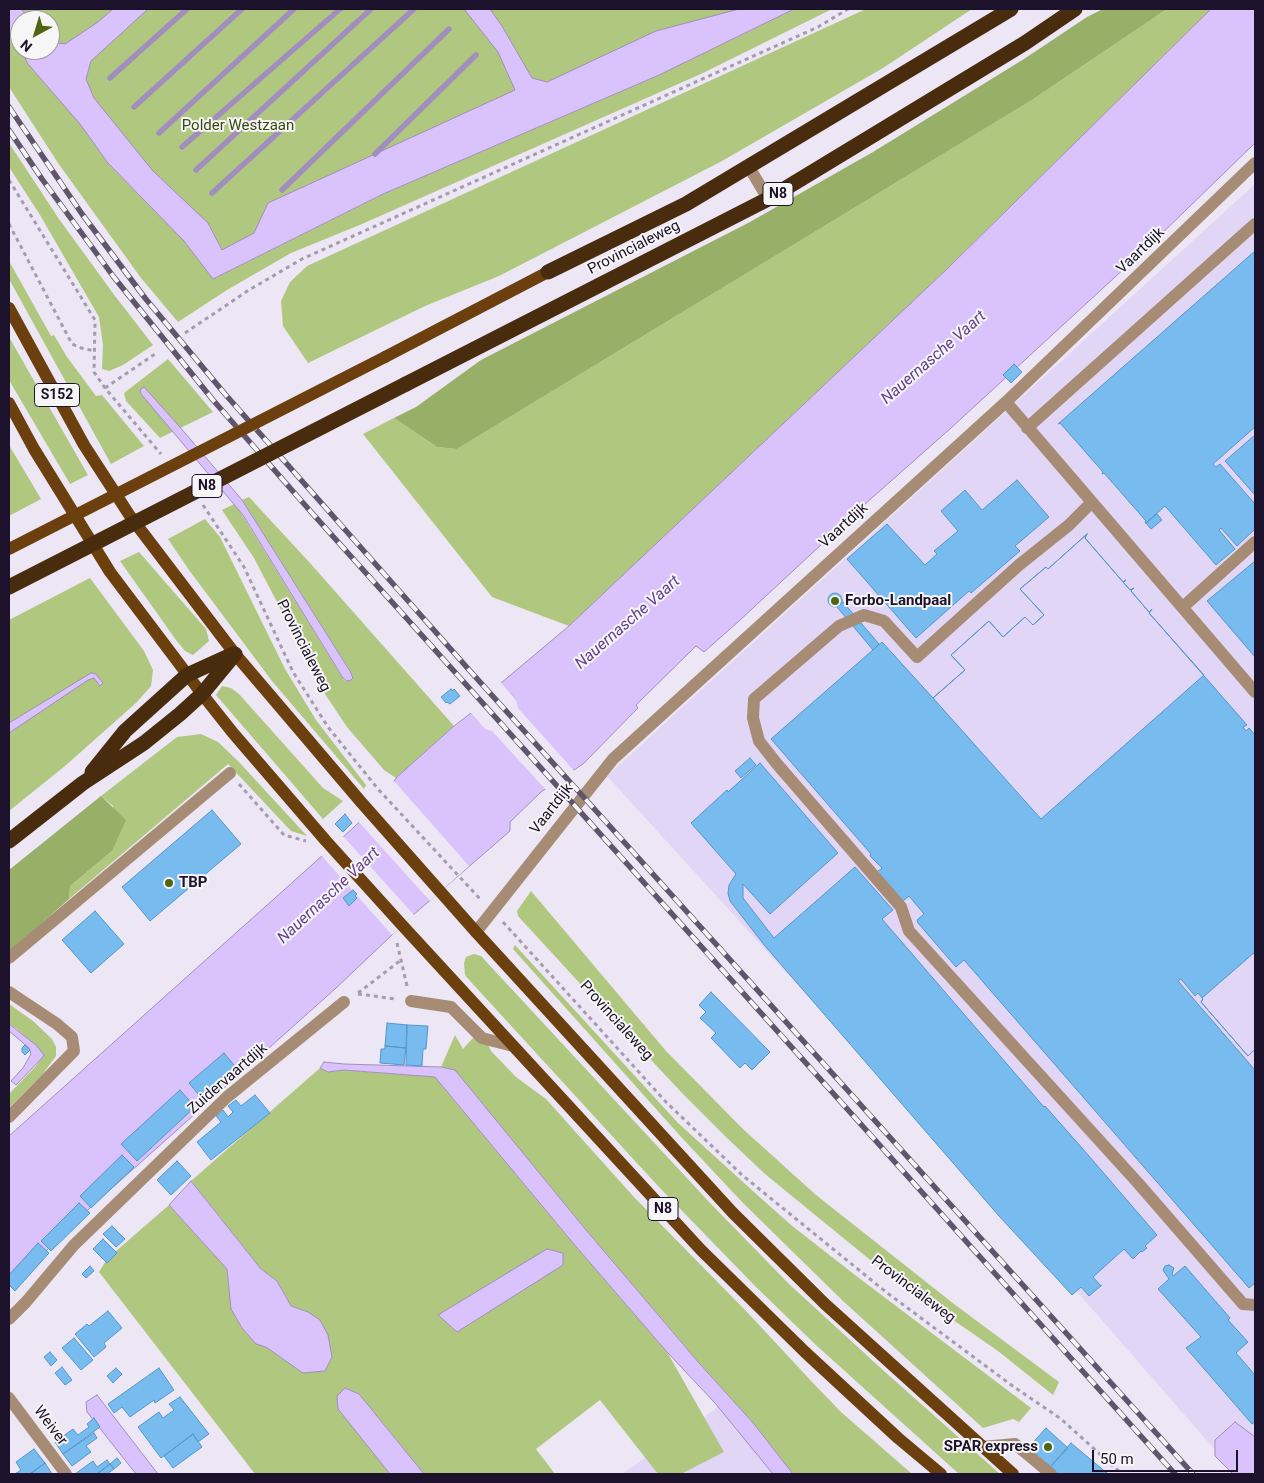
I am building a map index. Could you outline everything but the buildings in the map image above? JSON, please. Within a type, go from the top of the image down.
[{"type":"highway","name":"Provincialeweg","points":[[548,272],[686,204],[1011,9]]},
{"type":"highway","name":"Provincialeweg","points":[[9,587],[768,199],[1025,43],[1075,9]]},
{"type":"highway","points":[[83,783],[125,731],[187,675],[235,654]]},
{"type":"highway","points":[[9,841],[83,783],[144,743],[202,694],[235,654]]},
{"type":"main road","name":"Provincialeweg","points":[[9,549],[548,272]]},
{"type":"main road","name":"S152","points":[[9,308],[84,445],[107,481],[160,557],[235,654]]},
{"type":"main road","name":"N8","points":[[9,403],[34,449],[110,572],[202,694],[326,841],[701,1250],[742,1292],[930,1469],[941,1474]]},
{"type":"main road","points":[[235,654],[476,932],[733,1213],[832,1310],[1012,1474]]},
{"type":"street","name":"Vaartdijk","points":[[476,932],[613,759],[1006,402],[1255,163]]},
{"type":"street","points":[[749,167],[768,199]]},
{"type":"street","points":[[1027,428],[1255,224]]},
{"type":"street","points":[[1006,402],[1091,504],[1183,607],[1255,692]]},
{"type":"street","points":[[1091,504],[1069,526],[1019,565],[917,657],[884,621],[864,615],[839,626],[754,699],[753,718],[759,741],[901,908],[909,931],[1138,1183],[1243,1304],[1255,1305]]},
{"type":"street","points":[[1183,607],[1255,542]]},
{"type":"street","points":[[9,958],[230,773]]},
{"type":"street","points":[[9,992],[57,1024],[72,1037],[74,1051],[9,1117]]},
{"type":"street","points":[[411,1001],[451,1007],[482,1038],[513,1046]]},
{"type":"street","name":"Zuidervaartdijk","points":[[9,1319],[26,1302],[74,1245],[227,1097],[344,1002]]},
{"type":"street","name":"Weiver","points":[[9,1398],[66,1474]]},
{"type":"street","points":[[982,1447],[1015,1444],[1051,1474]]},
{"type":"path","points":[[185,333],[249,290],[302,259],[818,27],[848,9]]},
{"type":"path","points":[[9,180],[95,320],[94,372],[105,388],[165,459]]},
{"type":"path","points":[[9,224],[72,344],[95,351]]},
{"type":"path","points":[[105,388],[158,352]]},
{"type":"path","name":"Provincialeweg","points":[[203,505],[244,567],[293,672],[328,727],[381,792],[666,1102],[742,1175],[812,1233],[898,1302],[1061,1420],[1122,1474]]},
{"type":"path","points":[[230,773],[284,835],[312,843]]},
{"type":"path","points":[[357,994],[411,1001],[396,942]]},
{"type":"path","points":[[344,1002],[401,960]]},
{"type":"shaded area","points":[[1255,184],[1255,1474],[1236,1474],[1073,1287],[607,776]]},
{"type":"shaded area","points":[[737,1394],[800,1474],[622,1474]]},
{"type":"green space","name":"Polder Westzaan","points":[[9,9],[778,9],[432,165],[213,279],[383,194],[659,75],[794,9],[832,9],[703,73],[362,224],[291,253],[227,290],[178,322],[141,278],[58,163],[9,87]],"holes":[[[87,133],[147,203],[108,163]]]},
{"type":"green space","points":[[866,9],[972,9],[883,68],[722,161],[499,276],[425,306],[308,363],[283,326],[281,301],[290,282],[307,266]]},
{"type":"green space","points":[[1103,9],[1167,9],[1032,100],[457,449],[437,447],[394,418],[416,407],[481,360],[750,222],[873,152],[1024,59],[1087,17]]},
{"type":"green space","points":[[1167,9],[1211,9],[946,270],[569,626],[492,597],[363,434],[394,418],[437,447],[457,449],[1032,100]]},
{"type":"green space","points":[[9,143],[59,219],[153,345],[123,365],[109,371],[102,369],[103,345],[99,317],[40,215],[9,167]]},
{"type":"green space","points":[[9,261],[51,336],[54,335],[67,357],[96,396],[102,395],[144,446],[111,464],[9,279]]},
{"type":"green space","points":[[9,337],[88,475],[70,484],[9,380]]},
{"type":"green space","points":[[168,359],[213,412],[160,438],[126,401],[124,393]]},
{"type":"green space","points":[[9,445],[41,499],[9,516]]},
{"type":"green space","points":[[249,497],[454,726],[396,778],[384,770],[347,727],[325,694],[254,558],[222,510],[234,504],[236,505],[344,680],[352,680],[350,671],[242,500]]},
{"type":"green space","points":[[205,519],[220,537],[285,669],[316,720],[366,785],[364,789],[272,681],[168,539]]},
{"type":"green space","points":[[139,552],[206,629],[209,641],[193,655],[185,651],[176,640],[120,561]]},
{"type":"green space","points":[[90,578],[144,651],[153,670],[151,686],[136,703],[65,766],[9,811],[9,620]]},
{"type":"green space","points":[[222,686],[231,688],[239,694],[323,788],[343,801],[323,819],[216,695]]},
{"type":"green space","points":[[201,734],[218,742],[239,762],[307,836],[291,831],[228,764],[69,899],[70,886],[112,851],[113,806],[101,796],[177,737]]},
{"type":"green space","points":[[101,796],[126,820],[112,851],[70,886],[69,899],[9,952],[9,870]]},
{"type":"green space","points":[[531,891],[666,1051],[744,1130],[816,1195],[954,1304],[1059,1382],[1053,1395],[998,1351],[869,1259],[765,1174],[726,1137],[683,1094],[518,916],[517,911]]},
{"type":"green space","points":[[515,945],[678,1123],[754,1192],[791,1225],[855,1275],[1031,1408],[1019,1422],[1013,1419],[983,1428],[843,1301],[743,1203],[682,1138],[513,949]]},
{"type":"green space","points":[[474,954],[481,956],[710,1203],[789,1284],[1000,1474],[959,1474],[817,1346],[756,1287],[658,1186],[465,975],[464,963],[466,957]]},
{"type":"green space","points":[[9,1004],[33,1021],[52,1039],[56,1047],[56,1056],[42,1075],[9,1108],[9,1094],[44,1055],[17,1029],[9,1024]]},
{"type":"green space","points":[[481,1029],[491,1051],[516,1077],[546,1099],[633,1196],[747,1312],[841,1412],[912,1474],[793,1474],[754,1424],[699,1363],[586,1230],[455,1071],[441,1067],[455,1035],[463,1049]]},
{"type":"green space","points":[[320,1068],[328,1072],[344,1070],[435,1077],[573,1243],[667,1352],[724,1452],[681,1474],[658,1474],[600,1400],[536,1449],[555,1474],[424,1474],[357,1393],[339,1409],[390,1474],[255,1474],[99,1272],[107,1259],[169,1205],[227,1269],[229,1288],[242,1328],[256,1343],[266,1347],[303,1373],[308,1312],[291,1306],[277,1281],[261,1269],[191,1181]]},
{"type":"water","points":[[9,9],[21,9],[10,10],[10,33]]},
{"type":"water","points":[[113,9],[148,9],[91,61],[86,79],[94,98],[153,171],[208,223],[222,250],[254,233],[268,203],[515,90],[498,52],[464,9],[490,9],[532,78],[547,82],[656,31],[739,9],[794,9],[659,75],[383,194],[213,279],[184,241],[108,163],[80,124],[26,60],[60,60],[60,43],[65,44],[98,22]]},
{"type":"water","name":"Nauernasche Vaart","points":[[1211,9],[1255,9],[1255,143],[1152,243],[739,621],[704,652],[696,646],[636,705],[638,708],[583,764],[541,792],[510,822],[510,831],[412,916],[335,989],[93,1205],[9,1287],[9,1136],[380,803],[396,778],[454,726],[471,713],[486,729],[516,700],[501,683],[569,626],[946,270]]},
{"type":"water","points":[[144,387],[242,500],[350,671],[353,678],[351,680],[347,681],[343,678],[243,515],[141,394],[140,390]]},
{"type":"water","points":[[91,673],[96,674],[103,683],[100,686],[94,678],[88,680],[9,733],[9,723]]},
{"type":"water","points":[[9,1024],[36,1045],[44,1055],[16,1085],[11,1081],[23,1068],[31,1054],[29,1048],[9,1031]]},
{"type":"water","points":[[324,1062],[441,1067],[455,1070],[586,1230],[699,1363],[754,1424],[793,1474],[773,1474],[715,1403],[667,1352],[573,1243],[435,1077],[344,1070],[328,1072],[320,1068]]},
{"type":"water","points":[[191,1181],[261,1269],[277,1281],[291,1306],[308,1312],[320,1320],[328,1335],[332,1357],[325,1371],[303,1373],[266,1347],[256,1344],[242,1328],[231,1309],[227,1269],[169,1205]]},
{"type":"water","points":[[547,1249],[563,1253],[563,1265],[457,1332],[438,1315]]},
{"type":"water","points":[[345,1388],[359,1394],[424,1474],[390,1474],[338,1409],[337,1396]]},
{"type":"water","points":[[97,1395],[158,1474],[136,1474],[87,1412],[86,1402]]},
{"type":"water","points":[[1235,1422],[1255,1437],[1255,1474],[1233,1474],[1215,1456],[1215,1440]]},
{"type":"pier","points":[[500,681],[516,700],[518,708],[576,773],[547,791],[492,731],[485,729],[469,711],[472,711],[485,725],[513,700],[499,684]]},
{"type":"pier","points":[[394,781],[469,866],[430,901],[357,820],[378,801],[387,786]]},
{"type":"pier","points":[[342,835],[414,915],[392,935],[320,854]]},
{"type":"waterway","points":[[110,78],[187,9]]},
{"type":"waterway","points":[[134,107],[242,9]]},
{"type":"waterway","points":[[159,133],[294,9]]},
{"type":"waterway","points":[[182,147],[340,9]]},
{"type":"waterway","points":[[196,170],[371,9]]},
{"type":"waterway","points":[[212,193],[414,9]]},
{"type":"waterway","points":[[282,190],[449,29]]},
{"type":"waterway","points":[[375,154],[476,55]]},
{"type":"railway","points":[[9,107],[82,214],[145,298],[225,394],[471,672],[1193,1474]]},
{"type":"railway","points":[[9,130],[42,179],[113,276],[213,400],[312,513],[1175,1474]]},
{"type":"place","name":"Forbo-Landpaal","points":[[835,601]]},
{"type":"place","name":"TBP","points":[[169,883]]},
{"type":"place","name":"SPAR express","points":[[1048,1447]]}]
